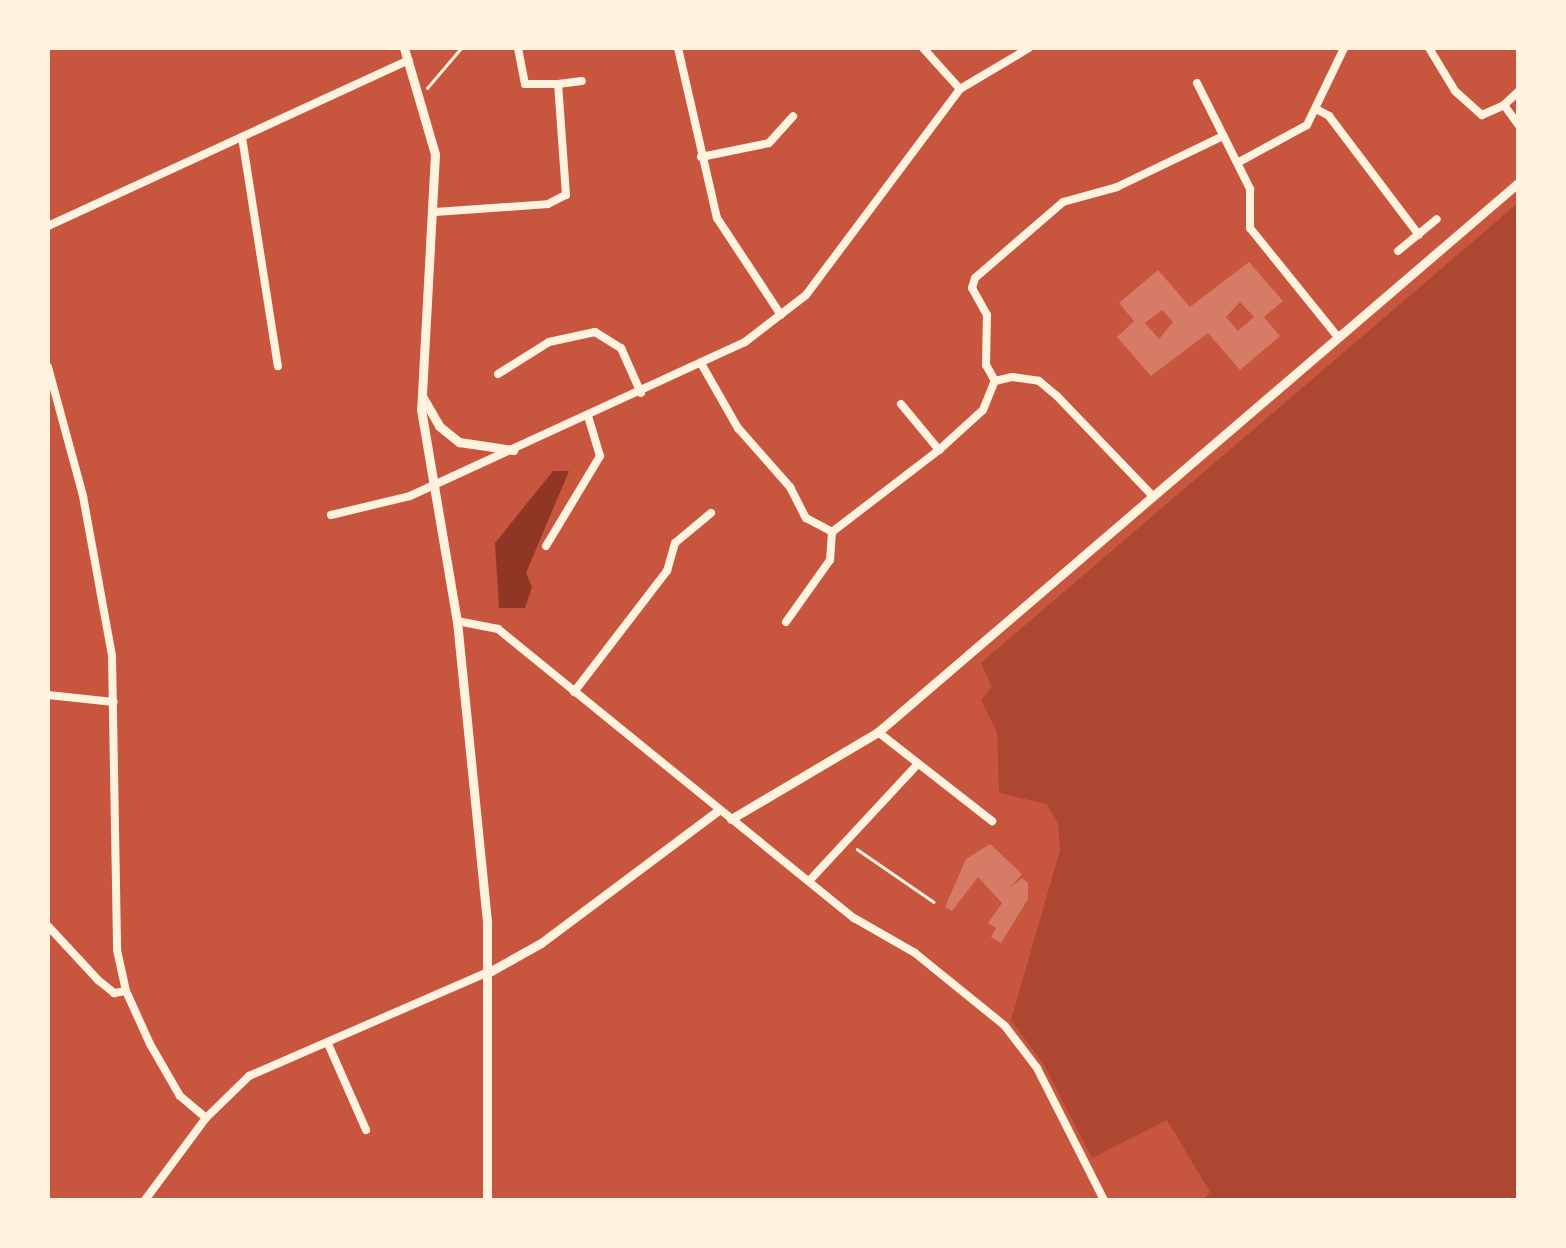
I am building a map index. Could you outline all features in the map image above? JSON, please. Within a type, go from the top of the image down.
[{"type":"street","points":[[404,48],[422,92],[435,154],[421,394],[430,486],[457,622],[491,971],[488,1200]]},
{"type":"street","points":[[518,48],[525,84],[582,81]]},
{"type":"street","points":[[678,48],[718,218],[782,315]]},
{"type":"street","points":[[923,48],[960,88]]},
{"type":"street","points":[[331,515],[430,486],[641,393],[702,365],[782,315],[853,240],[960,88],[1029,48]]},
{"type":"street","points":[[1239,162],[1296,134],[1316,109],[1344,48]]},
{"type":"street","points":[[1429,48],[1456,92],[1482,116],[1504,106],[1518,92]]},
{"type":"street","points":[[48,226],[409,60]]},
{"type":"street","points":[[1198,83],[1250,189],[1250,228],[1338,336]]},
{"type":"street","points":[[434,212],[548,204],[566,196],[558,84]]},
{"type":"street","points":[[1504,106],[1518,124]]},
{"type":"street","points":[[1316,109],[1329,116],[1418,235]]},
{"type":"street","points":[[701,157],[769,142],[793,116]]},
{"type":"street","points":[[995,381],[986,365],[987,315],[972,288],[976,278],[1062,202],[1116,187],[1222,136]]},
{"type":"street","points":[[242,137],[278,366]]},
{"type":"street","points":[[731,818],[878,732],[1518,183]]},
{"type":"street","points":[[1398,251],[1437,219]]},
{"type":"street","points":[[498,374],[548,342],[595,332],[620,348],[641,393]]},
{"type":"street","points":[[702,365],[738,428],[790,488],[806,518],[832,532]]},
{"type":"street","points":[[48,367],[94,554],[114,702],[113,910],[126,991],[180,1096],[206,1118]]},
{"type":"street","points":[[786,622],[830,560],[832,532],[940,450],[984,410],[995,381]]},
{"type":"street","points":[[995,381],[1039,381],[1151,494]]},
{"type":"street","points":[[421,394],[439,426],[459,442],[512,450]]},
{"type":"street","points":[[900,404],[940,450]]},
{"type":"street","points":[[546,546],[600,456],[588,416]]},
{"type":"street","points":[[574,692],[667,571],[675,543],[711,513]]},
{"type":"street","points":[[457,622],[498,629],[719,810],[1005,1026],[1037,1068],[1104,1200]]},
{"type":"street","points":[[48,695],[114,702]]},
{"type":"street","points":[[878,732],[992,820]]},
{"type":"street","points":[[810,880],[917,765]]},
{"type":"street","points":[[145,1200],[206,1118],[259,1070],[329,1046],[491,971],[541,943],[719,810]]},
{"type":"street","points":[[48,926],[98,980],[114,993],[126,991]]},
{"type":"street","points":[[329,1046],[366,1130]]},
{"type":"path","points":[[422,92],[461,48]]},
{"type":"path","points":[[846,841],[934,902]]},
{"type":"shaded area","points":[[1518,203],[1518,1200],[1203,1200],[1210,1192],[1167,1120],[1092,1158],[1044,1065],[1011,1020],[1060,850],[1058,824],[1047,804],[999,793],[997,732],[981,700],[992,687],[981,663]]},
{"type":"shaded area","points":[[553,471],[569,471],[526,573],[532,587],[525,608],[499,608],[495,543]]},
{"type":"building","points":[[1249,262],[1283,301],[1264,317],[1280,336],[1240,370],[1208,333],[1151,376],[1117,337],[1134,321],[1119,303],[1158,270],[1190,307]],"holes":[[[1240,302],[1254,317],[1238,331],[1226,317]],[[1162,310],[1173,322],[1159,339],[1145,323]]]},
{"type":"building","points":[[990,844],[1022,874],[1010,888],[1022,878],[1028,883],[1028,899],[1001,943],[991,937],[996,928],[988,923],[1002,903],[978,877],[952,911],[945,907],[966,859]]}]
